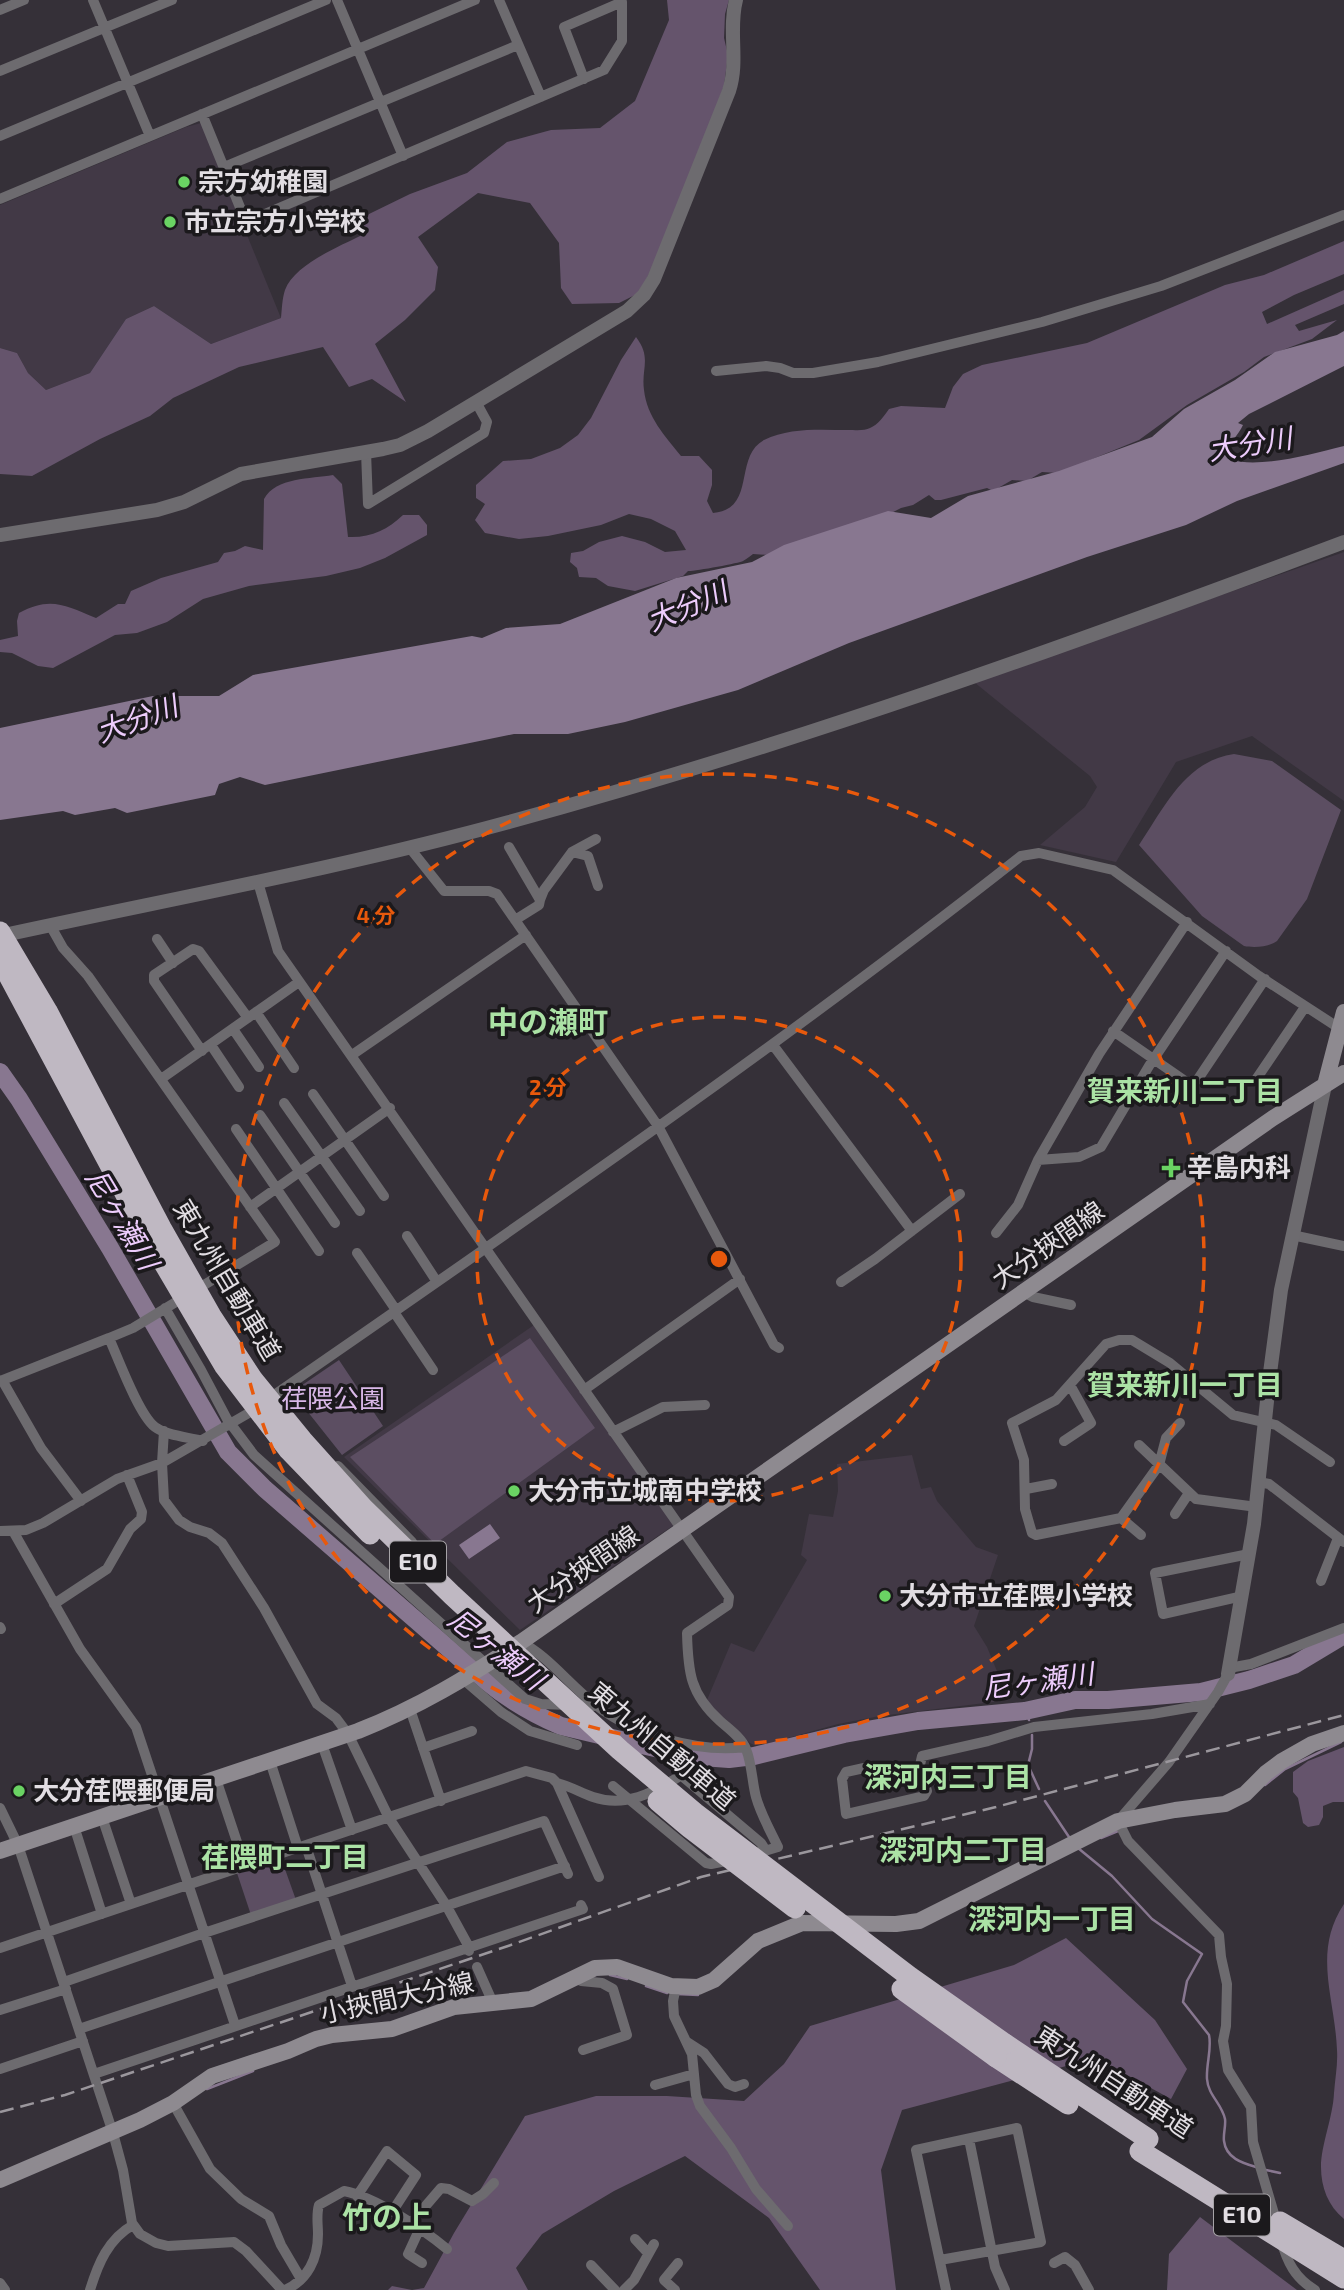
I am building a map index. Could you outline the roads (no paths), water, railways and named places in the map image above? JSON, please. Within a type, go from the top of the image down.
[{"type":"highway","name":"東九州自動車道","points":[[0,934],[47,1011],[161,1228],[211,1316],[253,1380],[302,1440],[363,1508],[452,1595],[620,1749],[695,1813],[910,1977],[1001,2051]]},
{"type":"highway","name":"東九州自動車道","points":[[0,959],[148,1236],[196,1320],[240,1389],[289,1450],[442,1606],[690,1828],[904,1991],[1001,2051],[1344,2278]]},
{"type":"highway","name":"東九州自動車道","points":[[1144,2145],[1344,2260]]},
{"type":"main road","points":[[1333,1077],[1341,1020]]},
{"type":"main road","name":"大分挾間線","points":[[0,1851],[322,1744],[410,1709],[464,1680],[1333,1077],[1344,1060]]},
{"type":"main road","name":"小挾間大分線","points":[[0,2180],[113,2133],[173,2103],[212,2076],[292,2050],[316,2039],[392,2029],[454,2007],[535,1998],[595,1968],[617,1967],[675,1992],[708,1984],[758,1941],[794,1925],[896,1924],[919,1921],[1118,1821],[1225,1804],[1245,1794],[1282,1761],[1311,1744],[1344,1733]]},
{"type":"street","points":[[0,10],[24,0]]},
{"type":"street","points":[[93,0],[150,136]]},
{"type":"street","points":[[0,71],[172,0]]},
{"type":"street","points":[[0,136],[326,0]]},
{"type":"street","points":[[337,0],[402,156]]},
{"type":"street","points":[[0,199],[475,0]]},
{"type":"street","points":[[499,0],[541,97]]},
{"type":"street","points":[[0,535],[157,510],[184,502],[241,474],[366,452],[408,441],[627,311],[649,287],[731,84],[734,60],[732,23],[736,0]]},
{"type":"street","points":[[202,114],[246,222],[584,79],[604,70],[622,41],[622,2],[564,27],[584,79]]},
{"type":"street","points":[[224,167],[518,45]]},
{"type":"street","points":[[716,371],[766,366],[793,373],[813,373],[878,362],[1042,322],[1161,286],[1344,215]]},
{"type":"street","points":[[366,452],[369,503],[484,433],[487,422],[476,402]]},
{"type":"street","points":[[0,934],[258,882],[568,806],[746,753],[1112,628],[1344,542]]},
{"type":"street","points":[[515,920],[540,905],[544,890],[572,852],[596,839]]},
{"type":"street","points":[[409,846],[440,889],[494,892],[515,920],[658,1126],[774,1345],[779,1348]]},
{"type":"street","points":[[509,848],[540,900]]},
{"type":"street","points":[[572,852],[588,856],[598,887]]},
{"type":"street","points":[[0,1531],[36,1527],[127,1475],[162,1463],[230,1424],[773,1045],[1021,856],[1039,853],[1108,868],[1306,1007],[1341,1020]]},
{"type":"street","points":[[258,882],[278,951],[729,1597],[728,1605],[687,1633],[689,1670],[692,1684],[712,1714],[741,1740],[745,1747],[759,1807],[778,1847],[711,1864],[705,1863],[613,1786]]},
{"type":"street","points":[[996,1233],[1018,1205],[1038,1160],[1113,1031],[1187,922]]},
{"type":"street","points":[[50,925],[62,948],[88,976],[275,1242],[132,1328],[1,1381],[41,1448],[81,1501]]},
{"type":"street","points":[[352,1055],[526,935]]},
{"type":"street","points":[[157,939],[173,963]]},
{"type":"street","points":[[239,1087],[154,981],[154,975],[193,949],[199,951],[294,1068]]},
{"type":"street","points":[[1038,1160],[1079,1157],[1101,1147],[1154,1059],[1226,951]]},
{"type":"street","points":[[1113,1031],[1191,1085],[1195,1084],[1265,979]]},
{"type":"street","points":[[161,1079],[299,982]]},
{"type":"street","points":[[1257,1078],[1306,1007]]},
{"type":"street","points":[[233,1029],[259,1067]]},
{"type":"street","points":[[773,1045],[912,1231]]},
{"type":"street","points":[[1315,2290],[1300,2280],[1287,2261],[1253,2142],[1251,2108],[1228,2070],[1223,2041],[1227,1984],[1219,1936],[1128,1841],[1118,1821],[1169,1762],[1211,1702],[1228,1671],[1256,1507],[1276,1322],[1292,1235],[1333,1077]]},
{"type":"street","points":[[313,1094],[383,1196]]},
{"type":"street","points":[[284,1102],[360,1211]]},
{"type":"street","points":[[250,1207],[390,1108]]},
{"type":"street","points":[[260,1115],[335,1223]]},
{"type":"street","points":[[236,1129],[319,1251]]},
{"type":"street","points":[[841,1282],[960,1194]]},
{"type":"street","points":[[1292,1235],[1344,1246]]},
{"type":"street","points":[[407,1237],[437,1282]]},
{"type":"street","points":[[357,1253],[433,1370]]},
{"type":"street","points":[[584,1390],[740,1279]]},
{"type":"street","points":[[1023,1292],[1033,1297],[1072,1305]]},
{"type":"street","points":[[164,1308],[230,1424],[247,1448],[525,1699],[541,1704],[597,1706]]},
{"type":"street","points":[[109,1338],[146,1415],[155,1426],[203,1441]]},
{"type":"street","points":[[1180,1423],[1166,1438],[1159,1465],[1121,1518],[1034,1535],[1025,1509],[1024,1460],[1012,1423],[1048,1405],[1106,1345],[1132,1340],[1170,1363],[1233,1415],[1281,1428],[1330,1462]]},
{"type":"street","points":[[1064,1441],[1091,1423],[1070,1385]]},
{"type":"street","points":[[613,1432],[663,1406],[705,1405]]},
{"type":"street","points":[[164,1431],[162,1463],[166,1506],[179,1520],[209,1533],[222,1543],[264,1608],[317,1704],[336,1718],[348,1734],[389,1818],[446,1905],[469,1949]]},
{"type":"street","points":[[1139,1445],[1199,1500],[1256,1507]]},
{"type":"street","points":[[296,1493],[323,1465],[329,1463],[337,1466],[506,1635],[521,1642],[548,1662],[597,1706],[642,1733],[712,1748],[745,1747]]},
{"type":"street","points":[[54,1604],[107,1569],[130,1529],[141,1519],[142,1512],[127,1475]]},
{"type":"street","points":[[1259,1482],[1269,1484],[1341,1540],[1321,1581]]},
{"type":"street","points":[[1026,1489],[1052,1484]]},
{"type":"street","points":[[1175,1514],[1189,1493]]},
{"type":"street","points":[[1121,1518],[1141,1535]]},
{"type":"street","points":[[13,1531],[88,1660],[136,1727],[234,2025]]},
{"type":"street","points":[[1242,1597],[1163,1614],[1155,1573],[1249,1554]]},
{"type":"street","points":[[1228,1671],[1344,1628]]},
{"type":"street","points":[[464,1680],[501,1712],[530,1731],[577,1745]]},
{"type":"street","points":[[922,1772],[900,1775],[864,1768],[846,1772],[842,1779],[846,1814],[924,1796],[927,1791],[920,1758],[922,1756],[1034,1727],[1152,1714],[1211,1702]]},
{"type":"street","points":[[410,1709],[440,1801]]},
{"type":"street","points":[[423,1748],[471,1731]]},
{"type":"street","points":[[322,1744],[352,1830]]},
{"type":"street","points":[[270,1761],[322,1895],[352,1986]]},
{"type":"street","points":[[0,1948],[526,1771],[552,1778],[557,1783],[598,1877]]},
{"type":"street","points":[[557,1783],[604,1800],[629,1801],[659,1789],[680,1776],[683,1777],[761,1843],[761,1853]]},
{"type":"street","points":[[216,1779],[245,1866]]},
{"type":"street","points":[[0,1808],[18,1845],[113,2133],[133,2225],[145,2238],[169,2246],[234,2242],[283,2290],[301,2279],[314,2258],[319,2205],[344,2191],[392,2212],[447,2249]]},
{"type":"street","points":[[102,1817],[131,1904]]},
{"type":"street","points":[[0,2010],[204,1933],[544,1821],[566,1870],[446,1905],[79,2029]]},
{"type":"street","points":[[74,1826],[102,1914]]},
{"type":"street","points":[[94,2074],[234,2025],[469,1949],[583,1909],[581,1905]]},
{"type":"street","points":[[477,1966],[494,2003]]},
{"type":"street","points":[[577,1975],[582,1981],[602,1983],[613,1989],[627,2035],[583,2050]]},
{"type":"street","points":[[675,1992],[675,2023],[692,2054],[700,2106],[731,2148],[756,2189],[788,2226]]},
{"type":"street","points":[[0,2069],[83,2041]]},
{"type":"street","points":[[687,2042],[704,2053],[728,2084],[735,2087],[744,2084]]},
{"type":"street","points":[[655,2085],[694,2074]]},
{"type":"street","points":[[173,2103],[210,2169],[241,2199],[269,2216],[281,2245],[301,2279]]},
{"type":"street","points":[[940,2260],[1041,2242],[1017,2128],[916,2150],[946,2290]]},
{"type":"street","points":[[969,2139],[995,2267],[1005,2290]]},
{"type":"street","points":[[357,2196],[387,2151],[416,2175],[392,2212]]},
{"type":"street","points":[[422,2263],[408,2254],[415,2226],[441,2188],[449,2189],[472,2201],[494,2183]]},
{"type":"street","points":[[90,2290],[96,2270],[107,2249],[118,2235],[133,2225]]},
{"type":"street","points":[[624,2290],[634,2280],[651,2248],[635,2239]]},
{"type":"street","points":[[1054,2263],[1065,2257],[1075,2265],[1089,2290]]},
{"type":"street","points":[[675,2290],[664,2280],[678,2263]]},
{"type":"street","points":[[591,2265],[615,2290]]},
{"type":"street","points":[[0,2283],[5,2290]]},
{"type":"water","name":"大分川","points":[[1344,331],[1344,366],[1249,414],[1238,423],[1243,425],[1228,450],[1228,455],[1230,460],[1243,462],[1272,461],[1344,446],[1344,463],[1237,501],[1186,525],[1087,557],[849,643],[738,690],[625,722],[568,734],[514,734],[265,785],[240,777],[219,784],[215,795],[127,813],[115,808],[75,815],[63,811],[0,820],[0,728],[153,696],[219,696],[253,675],[472,636],[482,638],[506,628],[560,624],[676,578],[752,562],[784,545],[888,511],[931,518],[968,496],[1059,471],[1152,437],[1184,409],[1235,380],[1275,352]]},
{"type":"water","points":[[490,1524],[500,1538],[469,1559],[459,1545]]},
{"type":"waterway","name":"尼ヶ瀬川","points":[[0,1072],[110,1248],[228,1452],[265,1489],[486,1681],[522,1706],[561,1726],[689,1756],[729,1759],[918,1721],[1025,1711],[1075,1700],[1201,1692],[1294,1665],[1344,1635]]},
{"type":"waterway","points":[[1025,1711],[1029,1720]]},
{"type":"waterway","points":[[1032,1735],[1028,1765],[1039,1789]]},
{"type":"waterway","points":[[1265,1785],[1285,1769],[1341,1742]]},
{"type":"waterway","points":[[1045,1801],[1069,1837]]},
{"type":"waterway","points":[[1101,1838],[1118,1831]]},
{"type":"waterway","points":[[1078,1848],[1112,1876],[1152,1919],[1202,1954],[1187,1981],[1183,2002],[1209,2035],[1207,2079],[1225,2119],[1225,2147],[1235,2159],[1256,2167]]},
{"type":"waterway","points":[[610,1975],[627,1979]]},
{"type":"waterway","points":[[646,1986],[667,1993]]},
{"type":"waterway","points":[[677,1994],[698,1995]]},
{"type":"waterway","points":[[207,2089],[253,2071]]},
{"type":"waterway","points":[[1266,2170],[1280,2173]]},
{"type":"railway","points":[[0,2112],[65,2095],[508,1946],[701,1877],[996,1807],[1344,1715]]},
{"type":"place","name":"宗方幼稚園","points":[[184,182]]},
{"type":"place","name":"市立宗方小学校","points":[[170,222]]},
{"type":"place","name":"辛島内科","points":[[1171,1168]]},
{"type":"place","name":"大分市立城南中学校","points":[[514,1491]]},
{"type":"place","name":"大分市立荏隈小学校","points":[[885,1596]]},
{"type":"place","name":"大分荏隈郵便局","points":[[19,1791]]},
{"type":"district","name":"中の瀬町","points":[[548,1023]]},
{"type":"district","name":"賀来新川二丁目","points":[[1185,1091]]},
{"type":"district","name":"賀来新川一丁目","points":[[1185,1385]]},
{"type":"district","name":"深河内三丁目","points":[[948,1777]]},
{"type":"district","name":"深河内二丁目","points":[[963,1850]]},
{"type":"district","name":"荏隈町二丁目","points":[[285,1857]]},
{"type":"district","name":"深河内一丁目","points":[[1052,1919]]},
{"type":"district","name":"竹の上","points":[[387,2218]]},
{"type":"park label","name":"荏隈公園","points":[[333,1399]]}]
